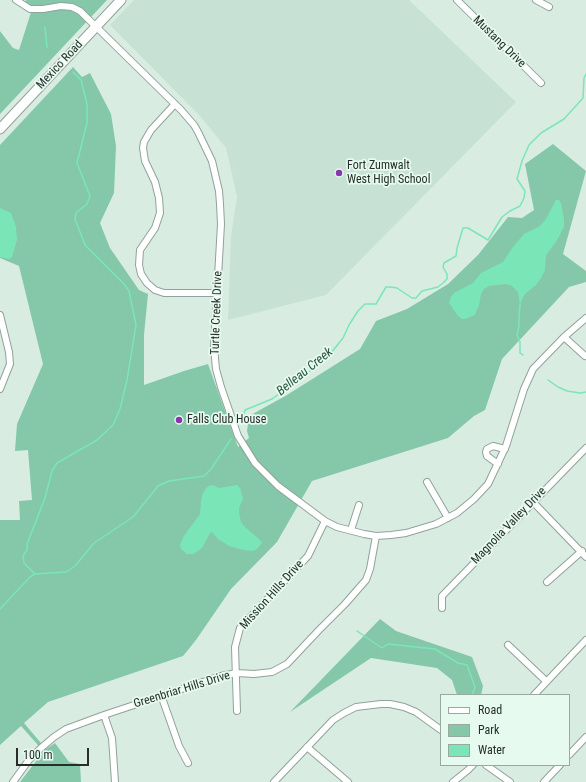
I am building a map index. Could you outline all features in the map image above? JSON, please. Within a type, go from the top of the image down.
[{"type":"main road","name":"Mexico Road","points":[[0,129],[121,0]]},
{"type":"street","name":"Turtle Creek Drive","points":[[16,0],[30,9],[43,9],[61,6],[72,7],[86,16],[175,104],[196,128],[208,152],[215,171],[221,209],[214,347],[216,369],[238,436],[255,463],[278,486],[325,521],[337,527],[376,536],[406,533],[436,524],[448,518],[474,499],[488,484],[505,449],[524,389],[533,369],[564,337],[586,318]]},
{"type":"street","name":"Mustang Drive","points":[[457,0],[541,83]]},
{"type":"street","points":[[536,0],[549,7]]},
{"type":"street","points":[[175,104],[150,130],[144,142],[143,148],[145,161],[155,182],[160,213],[155,228],[140,250],[139,265],[147,283],[155,290],[164,293],[216,293]]},
{"type":"street","points":[[0,315],[9,352],[10,364],[3,376],[0,389]]},
{"type":"street","points":[[564,337],[585,356]]},
{"type":"street","points":[[498,464],[487,456],[487,449],[493,446],[505,449]]},
{"type":"street","name":"Magnolia Valley Drive","points":[[442,608],[442,596],[585,450]]},
{"type":"street","points":[[427,482],[448,518]]},
{"type":"street","points":[[533,502],[584,554],[546,582]]},
{"type":"street","points":[[351,530],[358,505]]},
{"type":"street","name":"Mission Hills Drive","points":[[237,711],[235,647],[240,628],[308,556],[325,521]]},
{"type":"street","name":"Greenbriar Hills Drive","points":[[13,782],[30,760],[54,737],[66,729],[161,695],[221,676],[237,673],[254,674],[272,672],[287,664],[366,580],[370,569],[376,536]]},
{"type":"street","points":[[535,694],[586,640]]},
{"type":"street","points":[[508,645],[546,682]]},
{"type":"street","points":[[161,695],[179,746],[188,763]]},
{"type":"street","points":[[274,782],[333,720],[356,707],[373,704],[390,704],[404,707],[416,712],[440,729]]},
{"type":"street","points":[[104,715],[112,738],[115,782]]},
{"type":"street","points":[[570,754],[586,737]]},
{"type":"street","points":[[307,747],[348,782]]},
{"type":"street","points":[[453,782],[472,766]]},
{"type":"street","points":[[487,766],[510,782]]},
{"type":"street","points":[[544,782],[559,766]]},
{"type":"shaded area","name":"Fort Zumwalt West High School","points":[[134,0],[409,0],[516,102],[326,295],[228,320],[231,236],[237,197],[226,148],[199,115],[110,25]]},
{"type":"green space","points":[[26,0],[107,0],[0,114],[0,31],[13,48],[19,50],[33,6],[25,3]]},
{"type":"green space","points":[[73,67],[82,77],[90,73],[111,114],[116,146],[114,193],[100,223],[110,248],[139,290],[148,294],[144,335],[144,385],[208,364],[238,447],[249,438],[247,431],[249,416],[287,395],[360,349],[376,321],[407,309],[448,284],[478,255],[508,217],[522,218],[534,210],[525,164],[553,144],[586,171],[563,254],[586,271],[586,282],[569,287],[502,359],[485,410],[474,416],[448,438],[312,481],[277,542],[231,589],[196,640],[183,656],[48,702],[24,723],[46,749],[55,743],[69,762],[80,764],[81,782],[20,782],[43,752],[21,726],[0,745],[0,520],[20,520],[19,501],[32,500],[28,450],[15,451],[17,424],[43,364],[19,266],[0,258],[0,145]]},
{"type":"green space","points":[[380,619],[396,631],[472,657],[483,686],[481,694],[457,694],[452,680],[437,668],[371,658],[290,712]]},
{"type":"water","points":[[556,200],[559,200],[561,203],[564,227],[556,242],[546,255],[545,270],[541,278],[536,285],[525,294],[520,304],[518,292],[512,286],[506,284],[489,286],[484,289],[481,294],[475,315],[465,319],[458,316],[449,303],[454,293],[473,283],[481,273],[503,262],[524,234],[540,226],[546,219]]},
{"type":"water","points":[[0,208],[11,213],[16,227],[17,240],[12,257],[9,259],[0,257]]},
{"type":"water","points":[[213,485],[219,488],[237,485],[240,488],[243,499],[239,508],[241,522],[262,543],[257,549],[253,551],[229,546],[218,539],[212,532],[202,548],[194,554],[187,554],[181,549],[180,545],[184,536],[200,514],[203,493],[208,486]]},
{"type":"waterway","points":[[45,27],[47,47]]},
{"type":"waterway","points":[[35,574],[24,563],[23,556],[27,550],[27,544],[45,498],[52,471],[57,463],[97,440],[113,425],[120,409],[127,380],[136,325],[129,291],[124,284],[85,245],[75,219],[76,213],[87,204],[90,196],[77,163],[87,123],[87,104],[81,80],[73,72]]},
{"type":"waterway","name":"Belleau Creek","points":[[242,421],[245,410],[272,399],[327,358],[343,338],[358,311],[365,304],[376,304],[386,287],[397,288],[412,298],[416,298],[422,291],[438,287],[443,283],[447,279],[447,274],[443,267],[444,263],[456,256],[463,228],[468,228],[488,240],[502,217],[520,206],[524,198],[525,191],[517,179],[522,161],[529,145],[541,133],[564,119],[583,98],[584,78],[586,74]]},
{"type":"waterway","points":[[520,304],[517,335],[520,342],[520,353],[523,355]]},
{"type":"waterway","points":[[548,380],[567,391],[580,393],[586,392]]},
{"type":"waterway","name":"Belleau Creek","points":[[0,609],[30,577],[35,574],[66,572],[75,566],[94,543],[133,517],[158,486],[169,481],[204,476],[211,469],[231,439]]},
{"type":"waterway","points":[[357,631],[382,648],[388,644],[435,649],[458,663],[467,665],[475,687],[472,694]]},
{"type":"place","name":"Fort Zumwalt West High School","points":[[339,173]]},
{"type":"place","name":"Falls Club House","points":[[179,420]]}]
